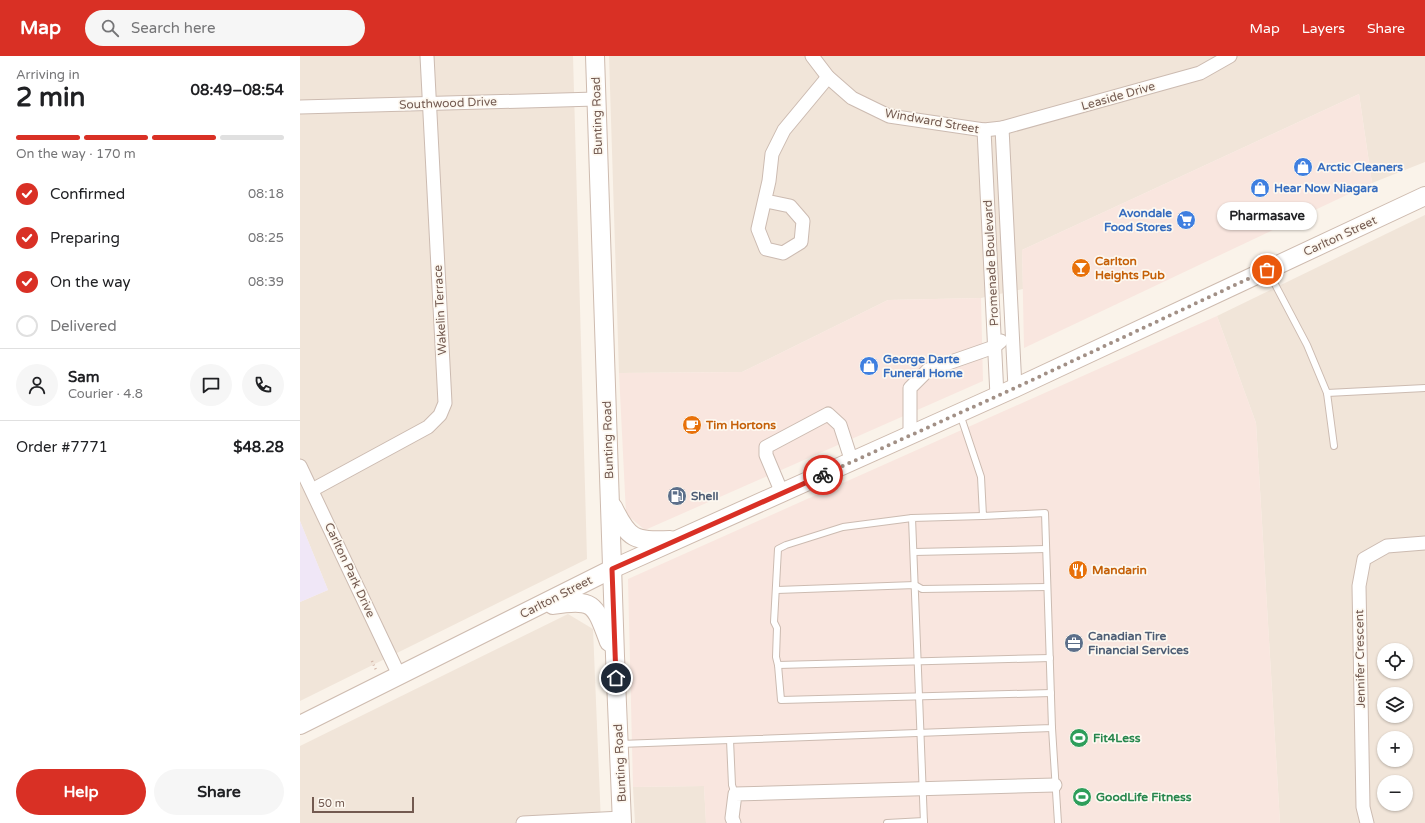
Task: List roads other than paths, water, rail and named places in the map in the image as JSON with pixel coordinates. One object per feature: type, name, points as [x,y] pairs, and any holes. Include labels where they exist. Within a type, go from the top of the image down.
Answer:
[{"type":"main road","name":"Bunting Road","points":[[595,56],[615,656],[622,820]]},
{"type":"main road","name":"Carlton Street","points":[[300,725],[612,569],[1015,388],[1425,196]]},
{"type":"main road","points":[[610,501],[624,529],[642,540],[678,540]]},
{"type":"main road","points":[[536,607],[575,601],[589,604],[599,614],[615,656]]},
{"type":"street","name":"Wakelin Terrace","points":[[312,490],[428,427],[440,415],[445,403],[427,56]]},
{"type":"street","name":"Windward Street","points":[[812,56],[828,77],[852,98],[889,116],[984,130],[1002,128]]},
{"type":"street","name":"Leaside Drive","points":[[1002,128],[1200,73],[1230,56]]},
{"type":"street","points":[[766,201],[772,154],[784,130],[828,77]]},
{"type":"street","name":"Southwood Drive","points":[[300,107],[596,99]]},
{"type":"street","name":"Promenade Boulevard","points":[[1002,128],[1015,388]]},
{"type":"street","name":"Promenade Boulevard","points":[[984,130],[997,396]]},
{"type":"street","points":[[910,435],[910,388],[928,370],[995,346],[1012,332]]},
{"type":"street","points":[[782,493],[766,455],[766,448],[828,414],[840,425],[852,462]]},
{"type":"street","name":"Carlton Park Drive","points":[[300,466],[399,675]]},
{"type":"street","name":"Jennifer Crescent","points":[[1366,823],[1363,807],[1359,586],[1364,560],[1387,546],[1425,543]]},
{"type":"street","points":[[734,823],[732,818],[735,794],[1056,785]]},
{"type":"street","points":[[523,823],[622,820]]},
{"type":"lane","points":[[1267,270],[1307,346],[1327,393],[1334,446]]},
{"type":"lane","points":[[1327,393],[1425,388]]},
{"type":"lane","points":[[960,413],[982,478],[983,516]]},
{"type":"lane","points":[[1051,693],[781,700],[776,657],[777,628],[774,622],[774,599],[777,590],[778,550],[782,547],[843,527],[912,518],[1045,513],[1048,587],[1052,728],[1058,823]]},
{"type":"lane","points":[[887,823],[924,822],[912,518]]},
{"type":"lane","points":[[914,552],[1046,549]]},
{"type":"lane","points":[[777,590],[915,585],[922,588],[1048,587]]},
{"type":"lane","points":[[778,665],[1050,658]]},
{"type":"lane","points":[[619,744],[1052,728]]},
{"type":"lane","points":[[730,740],[732,786],[735,794]]},
{"type":"place","name":"Arctic Cleaners","points":[[1303,167]]},
{"type":"place","name":"Hear Now Niagara","points":[[1260,188]]},
{"type":"place","name":"Avondale Food Stores","points":[[1186,220]]},
{"type":"place","name":"Carlton Heights Pub","points":[[1081,268]]},
{"type":"place","name":"Pharmasave","points":[[1267,270]]},
{"type":"place","name":"George Darte Funeral Home","points":[[869,366]]},
{"type":"place","name":"Tim Hortons","points":[[692,425]]},
{"type":"place","name":"Shell","points":[[677,496]]},
{"type":"place","name":"Mandarin","points":[[1078,570]]},
{"type":"place","name":"Canadian Tire Financial Services","points":[[1074,643]]},
{"type":"place","name":"Fit4Less","points":[[1079,738]]},
{"type":"place","name":"GoodLife Fitness","points":[[1082,797]]}]
